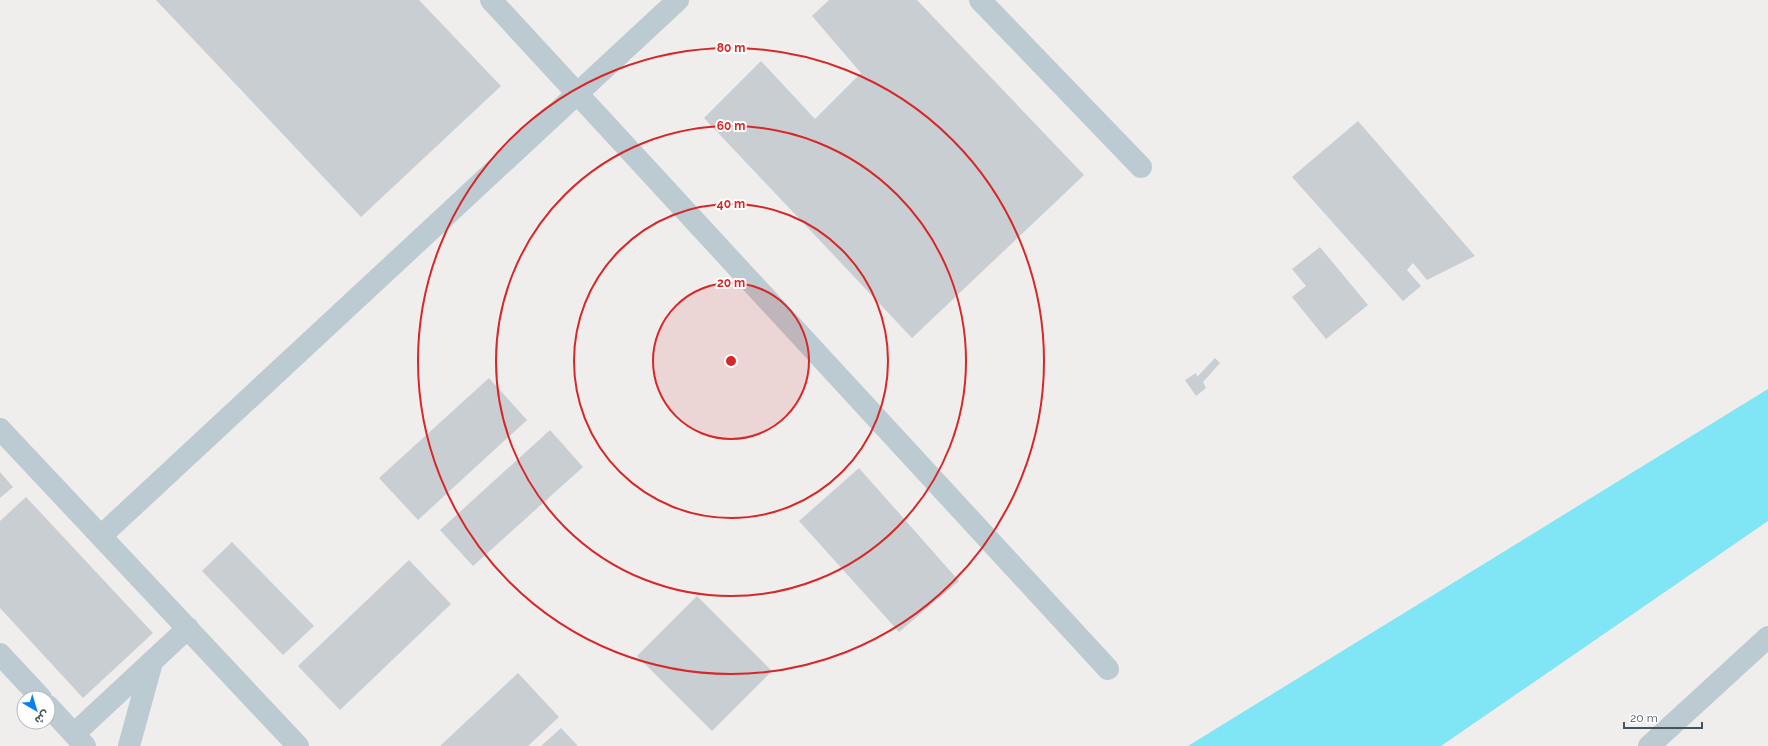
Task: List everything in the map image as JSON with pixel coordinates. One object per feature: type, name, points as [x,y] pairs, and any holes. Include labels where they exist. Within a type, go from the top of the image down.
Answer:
[{"type":"street","points":[[491,0],[1108,669]]},
{"type":"street","points":[[101,536],[579,94],[678,0]]},
{"type":"street","points":[[980,0],[1141,167]]},
{"type":"street","points":[[0,429],[298,746]]},
{"type":"street","points":[[56,715],[79,740],[152,662],[188,628]]},
{"type":"street","points":[[1649,746],[1768,637]]},
{"type":"street","points":[[0,654],[34,690]]},
{"type":"street","points":[[129,746],[152,662]]},
{"type":"water","points":[[1768,389],[1768,521],[1441,746],[1188,746]]},
{"type":"building","points":[[156,0],[419,0],[501,86],[361,217]]},
{"type":"building","points":[[829,0],[917,0],[1084,175],[912,338],[704,118],[761,61],[815,119],[861,73],[812,16]]},
{"type":"building","points":[[1358,121],[1475,256],[1427,280],[1413,263],[1407,270],[1421,286],[1403,301],[1292,177]]},
{"type":"building","points":[[1320,247],[1368,305],[1326,339],[1292,297],[1306,286],[1292,269]]},
{"type":"building","points":[[1215,358],[1220,363],[1203,382],[1206,388],[1196,396],[1185,380],[1196,373],[1197,377]]},
{"type":"building","points":[[489,378],[527,420],[418,520],[379,478]]},
{"type":"building","points":[[550,430],[583,467],[473,566],[440,530]]},
{"type":"building","points":[[859,468],[959,581],[899,632],[799,521]]},
{"type":"building","points":[[0,472],[13,487],[0,498]]},
{"type":"building","points":[[26,497],[153,633],[83,698],[0,608],[0,521]]},
{"type":"building","points":[[232,542],[314,626],[283,655],[202,571]]},
{"type":"building","points":[[409,560],[451,604],[340,710],[298,666]]},
{"type":"building","points":[[697,596],[772,671],[712,731],[637,656]]},
{"type":"building","points":[[518,673],[559,717],[528,746],[440,746]]},
{"type":"building","points":[[561,728],[578,746],[541,746]]}]
